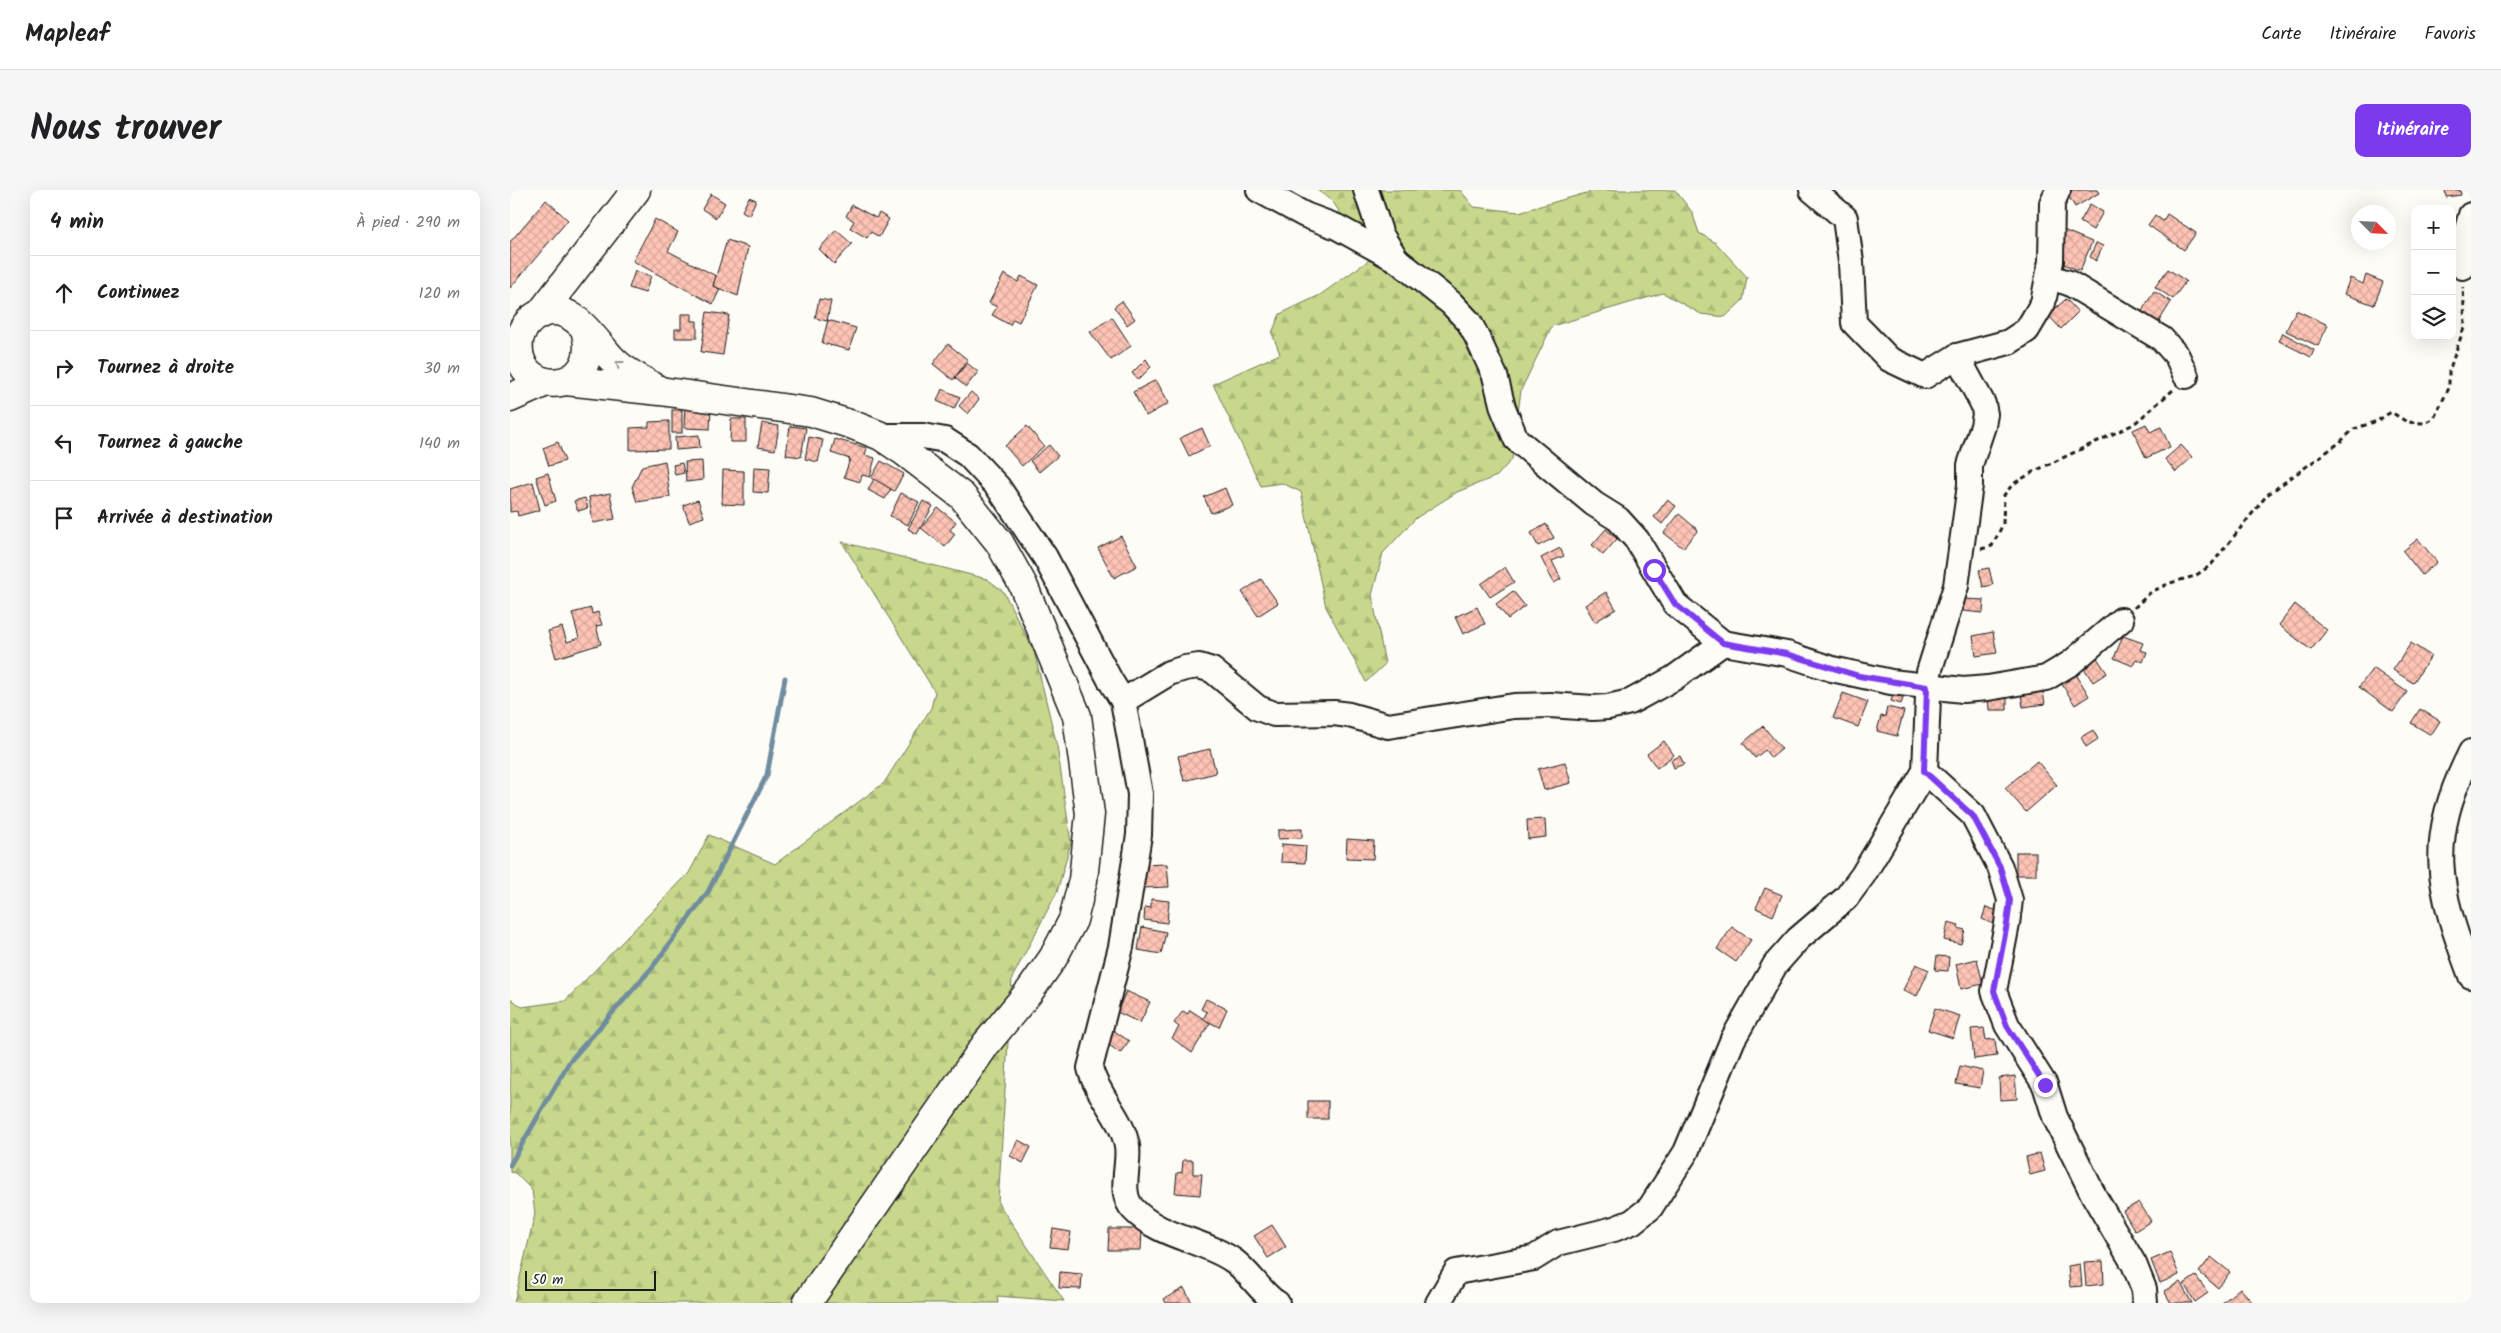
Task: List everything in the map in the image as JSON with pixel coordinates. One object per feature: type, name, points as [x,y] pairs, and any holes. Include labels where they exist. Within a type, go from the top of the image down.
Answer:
[{"type":"highway","points":[[636,190],[540,314],[528,323],[515,340],[522,365],[532,376],[556,382],[660,391],[811,412],[853,425],[880,436],[902,450],[962,496],[999,542],[1018,576],[1043,630],[1077,716],[1090,814],[1085,864],[1073,920],[1053,958],[1029,992],[986,1044],[807,1303]]},
{"type":"highway","points":[[510,398],[579,373],[587,360],[590,344],[568,302],[572,273]]},
{"type":"highway","points":[[540,314],[552,311],[564,312],[580,324],[616,363],[660,391]]},
{"type":"street","points":[[1259,190],[1305,215],[1337,227],[1397,260],[1425,281],[1469,322],[1495,376],[1503,408],[1516,438],[1594,504],[1618,519],[1636,540],[1675,604],[1723,643],[1787,654],[1859,676],[1927,687],[1963,690],[1988,688],[2046,678],[2072,663],[2121,620]]},
{"type":"street","points":[[1366,190],[1382,235],[1397,260]]},
{"type":"street","points":[[1812,190],[1845,218],[1851,262],[1854,323],[1889,359],[1925,376],[1958,356],[2009,342],[2027,330],[2043,303],[2049,277],[2052,203],[2058,190]]},
{"type":"street","points":[[2463,266],[2466,233],[2471,215]]},
{"type":"street","points":[[2049,277],[2069,283],[2162,339],[2177,356],[2186,376]]},
{"type":"street","points":[[1438,1303],[1456,1272],[1469,1268],[1516,1263],[1534,1258],[1558,1243],[1614,1229],[1632,1222],[1650,1208],[1676,1171],[1686,1152],[1733,1039],[1775,965],[1798,939],[1846,898],[1863,876],[1924,771],[1929,672],[1956,586],[1962,555],[1970,485],[1970,465],[1984,426],[1985,414],[1983,404],[1958,356]]},
{"type":"street","points":[[880,436],[923,436],[946,440],[968,455],[998,487],[1045,557],[1110,680],[1124,700],[1140,794],[1139,835],[1121,947],[1090,1068],[1094,1084],[1120,1127],[1127,1147],[1125,1185],[1128,1202],[1133,1209],[1158,1227],[1233,1260],[1277,1303]]},
{"type":"street","points":[[1124,700],[1169,673],[1199,666],[1212,670],[1258,708],[1274,714],[1334,713],[1349,715],[1388,726],[1514,706],[1550,705],[1600,708],[1619,706],[1637,698],[1674,678],[1723,643]]},
{"type":"street","points":[[2471,752],[2452,792],[2442,828],[2440,864],[2442,884],[2453,927],[2471,976]]},
{"type":"street","points":[[1924,771],[1973,816],[2000,867],[2010,900],[1994,991],[2007,1026],[2045,1085],[2055,1117],[2094,1196],[2134,1264],[2144,1289],[2145,1303]]},
{"type":"path","points":[[2121,620],[2151,592],[2170,583],[2196,576],[2211,565],[2267,495],[2339,443],[2354,429],[2377,421],[2391,412],[2407,422],[2425,423],[2434,418],[2449,388],[2449,371],[2465,325],[2463,266]]},
{"type":"path","points":[[1962,555],[1992,546],[2003,524],[2004,495],[2013,484],[2060,458],[2077,452],[2134,424],[2182,384],[2186,376]]},
{"type":"green space","points":[[1317,190],[1460,190],[1474,207],[1519,212],[1597,190],[1675,190],[1692,212],[1699,233],[1716,243],[1747,277],[1743,300],[1725,317],[1701,314],[1663,293],[1552,326],[1521,390],[1512,459],[1497,476],[1457,492],[1416,518],[1383,553],[1372,595],[1385,664],[1366,682],[1326,607],[1301,492],[1282,483],[1261,486],[1213,384],[1280,354],[1272,333],[1280,314],[1320,295],[1372,258],[1332,201]]},
{"type":"green space","points":[[842,542],[987,579],[1003,591],[1034,651],[1057,746],[1071,842],[1057,892],[1012,978],[998,1203],[1064,1301],[997,1296],[998,1303],[514,1303],[535,1214],[532,1190],[515,1173],[510,1172],[510,998],[522,1007],[565,1001],[689,873],[709,835],[775,864],[884,783],[931,708],[935,692]]},
{"type":"building","points":[[2065,190],[2097,190],[2099,193],[2075,207]]},
{"type":"building","points":[[2445,190],[2460,190],[2461,195],[2446,197]]},
{"type":"building","points":[[711,194],[725,203],[716,218],[702,209]]},
{"type":"building","points":[[749,197],[756,200],[749,215],[742,211]]},
{"type":"building","points":[[546,200],[568,220],[510,288],[510,242]]},
{"type":"building","points":[[2090,204],[2103,212],[2093,230],[2080,222]]},
{"type":"building","points":[[852,205],[876,218],[879,213],[889,219],[879,237],[871,232],[867,238],[850,228],[854,221],[846,216]]},
{"type":"building","points":[[2167,214],[2196,233],[2184,250],[2148,225],[2155,215],[2163,221]]},
{"type":"building","points":[[655,219],[678,232],[668,251],[716,276],[713,286],[720,289],[713,304],[633,261]]},
{"type":"building","points":[[2061,229],[2092,242],[2080,271],[2059,262],[2064,252],[2053,247]]},
{"type":"building","points":[[836,230],[852,244],[834,264],[819,249]]},
{"type":"building","points":[[727,240],[748,247],[738,296],[713,286]]},
{"type":"building","points":[[2096,243],[2103,246],[2096,261],[2090,257]]},
{"type":"building","points":[[2168,269],[2186,281],[2173,299],[2155,287]]},
{"type":"building","points":[[635,271],[651,276],[645,293],[629,288]]},
{"type":"building","points":[[1004,274],[1018,282],[1021,276],[1038,285],[1019,322],[1013,319],[1010,325],[992,315],[997,307],[989,303]]},
{"type":"building","points":[[2366,275],[2383,282],[2374,305],[2344,294],[2350,278],[2363,284]]},
{"type":"building","points":[[2154,291],[2171,302],[2156,326],[2139,316]]},
{"type":"building","points":[[819,299],[831,301],[827,321],[815,318]]},
{"type":"building","points":[[2066,299],[2078,312],[2061,329],[2048,315]]},
{"type":"building","points":[[1122,301],[1135,319],[1127,325],[1114,307]]},
{"type":"building","points":[[2296,310],[2328,325],[2318,346],[2286,331]]},
{"type":"building","points":[[707,312],[729,315],[723,355],[701,352]]},
{"type":"building","points":[[681,314],[692,314],[692,321],[697,321],[697,338],[675,338],[675,329],[681,329]]},
{"type":"building","points":[[1112,317],[1131,346],[1111,360],[1090,332]]},
{"type":"building","points":[[828,320],[856,328],[849,350],[822,343]]},
{"type":"building","points":[[2283,333],[2314,350],[2311,357],[2279,341]]},
{"type":"building","points":[[948,344],[968,360],[953,380],[933,364]]},
{"type":"building","points":[[1146,359],[1151,367],[1138,380],[1132,373]]},
{"type":"building","points":[[967,363],[978,372],[966,387],[955,378]]},
{"type":"building","points":[[1156,380],[1169,403],[1146,416],[1133,392]]},
{"type":"building","points":[[942,389],[960,397],[954,409],[937,401]]},
{"type":"building","points":[[971,392],[979,399],[968,414],[959,406]]},
{"type":"building","points":[[685,404],[711,409],[710,429],[684,428]]},
{"type":"building","points":[[672,410],[682,410],[682,433],[672,433]]},
{"type":"building","points":[[731,419],[746,419],[746,442],[730,442]]},
{"type":"building","points":[[669,421],[669,449],[630,450],[630,428],[649,427],[649,422]]},
{"type":"building","points":[[762,423],[779,426],[775,450],[758,447]]},
{"type":"building","points":[[2146,424],[2150,432],[2161,427],[2170,447],[2146,458],[2133,430]]},
{"type":"building","points":[[790,426],[806,428],[801,457],[786,455]]},
{"type":"building","points":[[1027,426],[1044,446],[1022,466],[1005,446]]},
{"type":"building","points":[[1202,428],[1210,446],[1189,456],[1180,438]]},
{"type":"building","points":[[699,435],[700,448],[676,450],[675,437]]},
{"type":"building","points":[[809,437],[823,440],[818,462],[805,459]]},
{"type":"building","points":[[835,439],[867,448],[865,455],[875,458],[870,477],[862,475],[860,482],[844,477],[850,459],[831,453]]},
{"type":"building","points":[[558,442],[565,461],[549,466],[543,448]]},
{"type":"building","points":[[1049,445],[1058,456],[1039,472],[1030,461]]},
{"type":"building","points":[[2181,445],[2192,457],[2176,472],[2165,459]]},
{"type":"building","points":[[665,461],[670,497],[637,502],[632,487],[642,466]]},
{"type":"building","points":[[702,461],[703,480],[686,482],[685,462]]},
{"type":"building","points":[[881,461],[904,474],[894,491],[871,478]]},
{"type":"building","points":[[682,463],[684,473],[675,475],[673,465]]},
{"type":"building","points":[[754,467],[770,468],[768,493],[753,492]]},
{"type":"building","points":[[723,470],[744,471],[744,505],[722,504]]},
{"type":"building","points":[[548,473],[556,501],[545,505],[536,477]]},
{"type":"building","points":[[874,479],[891,489],[885,499],[868,490]]},
{"type":"building","points":[[533,482],[540,510],[518,516],[517,511],[510,512],[510,489]]},
{"type":"building","points":[[1225,488],[1232,505],[1211,513],[1204,497]]},
{"type":"building","points":[[610,493],[615,519],[593,523],[589,497]]},
{"type":"building","points":[[901,493],[919,502],[908,525],[890,516]]},
{"type":"building","points":[[585,498],[588,508],[578,511],[574,501]]},
{"type":"building","points":[[698,500],[704,517],[689,522],[683,505]]},
{"type":"building","points":[[1667,500],[1676,506],[1662,524],[1654,517]]},
{"type":"building","points":[[923,501],[933,506],[917,534],[908,529]]},
{"type":"building","points":[[938,508],[956,522],[950,530],[955,534],[945,547],[921,528]]},
{"type":"building","points":[[1679,514],[1698,530],[1683,548],[1664,533]]},
{"type":"building","points":[[1546,524],[1554,538],[1538,546],[1531,533]]},
{"type":"building","points":[[1606,529],[1617,539],[1603,555],[1592,545]]},
{"type":"building","points":[[1121,536],[1137,566],[1114,578],[1098,548]]},
{"type":"building","points":[[2418,539],[2437,562],[2422,575],[2403,551]]},
{"type":"building","points":[[1560,548],[1564,556],[1552,561],[1561,579],[1554,583],[1541,558]]},
{"type":"building","points":[[1505,567],[1514,582],[1490,597],[1481,584]]},
{"type":"building","points":[[1989,568],[1993,585],[1983,587],[1979,570]]},
{"type":"building","points":[[1261,579],[1278,603],[1258,616],[1242,592]]},
{"type":"building","points":[[1513,591],[1525,606],[1508,619],[1496,604]]},
{"type":"building","points":[[1606,592],[1616,609],[1595,622],[1585,605]]},
{"type":"building","points":[[1964,599],[1984,600],[1983,613],[1963,611]]},
{"type":"building","points":[[2295,604],[2327,630],[2311,650],[2279,625]]},
{"type":"building","points":[[1477,607],[1485,624],[1463,634],[1455,617]]},
{"type":"building","points":[[591,608],[592,614],[598,612],[602,625],[596,626],[601,644],[556,658],[548,631],[562,627],[567,642],[579,638],[572,613]]},
{"type":"building","points":[[1993,632],[1997,653],[1976,656],[1973,636]]},
{"type":"building","points":[[2123,636],[2143,643],[2140,650],[2147,652],[2143,662],[2136,659],[2133,666],[2114,658]]},
{"type":"building","points":[[2411,643],[2431,656],[2413,683],[2393,670]]},
{"type":"building","points":[[2093,652],[2107,673],[2093,682],[2079,661]]},
{"type":"building","points":[[2373,668],[2407,692],[2393,712],[2359,687]]},
{"type":"building","points":[[2073,669],[2089,696],[2075,705],[2058,678]]},
{"type":"building","points":[[2043,691],[2045,704],[2023,707],[2021,694]]},
{"type":"building","points":[[1894,692],[1904,696],[1901,704],[1891,701]]},
{"type":"building","points":[[1843,693],[1868,702],[1858,727],[1833,718]]},
{"type":"building","points":[[1988,693],[1999,697],[2007,697],[2007,710],[1989,710]]},
{"type":"building","points":[[1887,707],[1904,711],[1897,736],[1877,731],[1881,716],[1885,717]]},
{"type":"building","points":[[2420,709],[2440,721],[2431,735],[2411,723]]},
{"type":"building","points":[[1763,726],[1782,749],[1771,758],[1765,750],[1755,758],[1743,743]]},
{"type":"building","points":[[2093,730],[2098,739],[2086,747],[2081,737]]},
{"type":"building","points":[[1664,741],[1674,755],[1657,768],[1647,754]]},
{"type":"building","points":[[1210,749],[1216,773],[1184,781],[1178,756]]},
{"type":"building","points":[[1680,756],[1684,764],[1674,768],[1671,760]]},
{"type":"building","points":[[2037,761],[2057,785],[2026,812],[2005,788]]},
{"type":"building","points":[[1565,762],[1571,783],[1544,790],[1538,769]]},
{"type":"building","points":[[1545,819],[1546,837],[1528,839],[1527,820]]},
{"type":"building","points":[[1302,829],[1302,838],[1278,839],[1278,830]]},
{"type":"building","points":[[1347,839],[1374,841],[1373,859],[1346,858]]},
{"type":"building","points":[[1282,844],[1306,846],[1305,863],[1281,862]]},
{"type":"building","points":[[2016,852],[2036,852],[2036,875],[2016,875]]},
{"type":"building","points":[[1167,864],[1169,887],[1141,888],[1140,865]]},
{"type":"building","points":[[1765,888],[1782,895],[1773,916],[1756,908]]},
{"type":"building","points":[[1151,899],[1169,901],[1167,923],[1144,920],[1145,907],[1151,908]]},
{"type":"building","points":[[1986,907],[1998,911],[1993,924],[1982,919]]},
{"type":"building","points":[[1948,922],[1959,925],[1958,928],[1965,930],[1961,944],[1944,940]]},
{"type":"building","points":[[1142,927],[1166,932],[1161,954],[1138,950]]},
{"type":"building","points":[[1732,927],[1751,940],[1736,962],[1717,949]]},
{"type":"building","points":[[1937,956],[1949,957],[1948,971],[1935,970]]},
{"type":"building","points":[[1977,959],[1983,984],[1961,989],[1956,964]]},
{"type":"building","points":[[1916,964],[1929,970],[1917,996],[1903,990]]},
{"type":"building","points":[[1126,991],[1150,1002],[1140,1023],[1117,1012]]},
{"type":"building","points":[[1206,999],[1227,1009],[1219,1027],[1203,1019],[1207,1012],[1201,1009]]},
{"type":"building","points":[[1935,1008],[1960,1016],[1953,1038],[1928,1030]]},
{"type":"building","points":[[1190,1010],[1210,1023],[1192,1053],[1172,1038],[1179,1027],[1174,1023],[1183,1011],[1188,1014]]},
{"type":"building","points":[[1984,1028],[1986,1040],[1995,1039],[1997,1056],[1974,1059],[1971,1029]]},
{"type":"building","points":[[1113,1030],[1129,1041],[1120,1053],[1104,1041]]},
{"type":"building","points":[[1960,1066],[1983,1071],[1980,1088],[1956,1084]]},
{"type":"building","points":[[2015,1076],[2017,1099],[2000,1100],[1999,1078]]},
{"type":"building","points":[[1308,1101],[1328,1101],[1328,1119],[1308,1119]]},
{"type":"building","points":[[1018,1140],[1031,1147],[1023,1163],[1010,1156]]},
{"type":"building","points":[[2040,1153],[2045,1171],[2030,1175],[2026,1157]]},
{"type":"building","points":[[1183,1160],[1193,1160],[1193,1174],[1202,1174],[1200,1195],[1175,1193],[1177,1173],[1182,1172]]},
{"type":"building","points":[[2139,1202],[2151,1221],[2135,1231],[2123,1211]]},
{"type":"building","points":[[1272,1225],[1286,1247],[1268,1258],[1254,1236]]},
{"type":"building","points":[[1053,1229],[1071,1232],[1068,1249],[1050,1247]]},
{"type":"building","points":[[1109,1229],[1142,1229],[1141,1250],[1108,1250]]},
{"type":"building","points":[[2170,1252],[2179,1275],[2160,1283],[2151,1260]]},
{"type":"building","points":[[2211,1257],[2230,1272],[2218,1288],[2199,1272]]},
{"type":"building","points":[[2103,1261],[2104,1284],[2086,1286],[2084,1262]]},
{"type":"building","points":[[2080,1264],[2082,1286],[2070,1287],[2068,1266]]},
{"type":"building","points":[[1060,1272],[1082,1274],[1081,1289],[1059,1288]]},
{"type":"building","points":[[2196,1276],[2208,1293],[2195,1302],[2184,1284]]},
{"type":"building","points":[[2180,1282],[2192,1303],[2171,1303],[2164,1291]]},
{"type":"building","points":[[1184,1288],[1192,1303],[1166,1303],[1164,1299]]},
{"type":"building","points":[[2240,1288],[2253,1303],[2222,1303]]},
{"type":"waterway","points":[[510,1165],[570,1061],[651,969],[708,892],[767,775],[785,678]]},
{"type":"route","points":[[1654,570],[1675,604],[1686,615],[1723,643],[1787,654],[1859,676],[1927,687],[1924,771],[1940,783],[1973,816],[2000,867],[2010,900],[1994,991],[2007,1026],[2032,1062],[2045,1085]]}]
